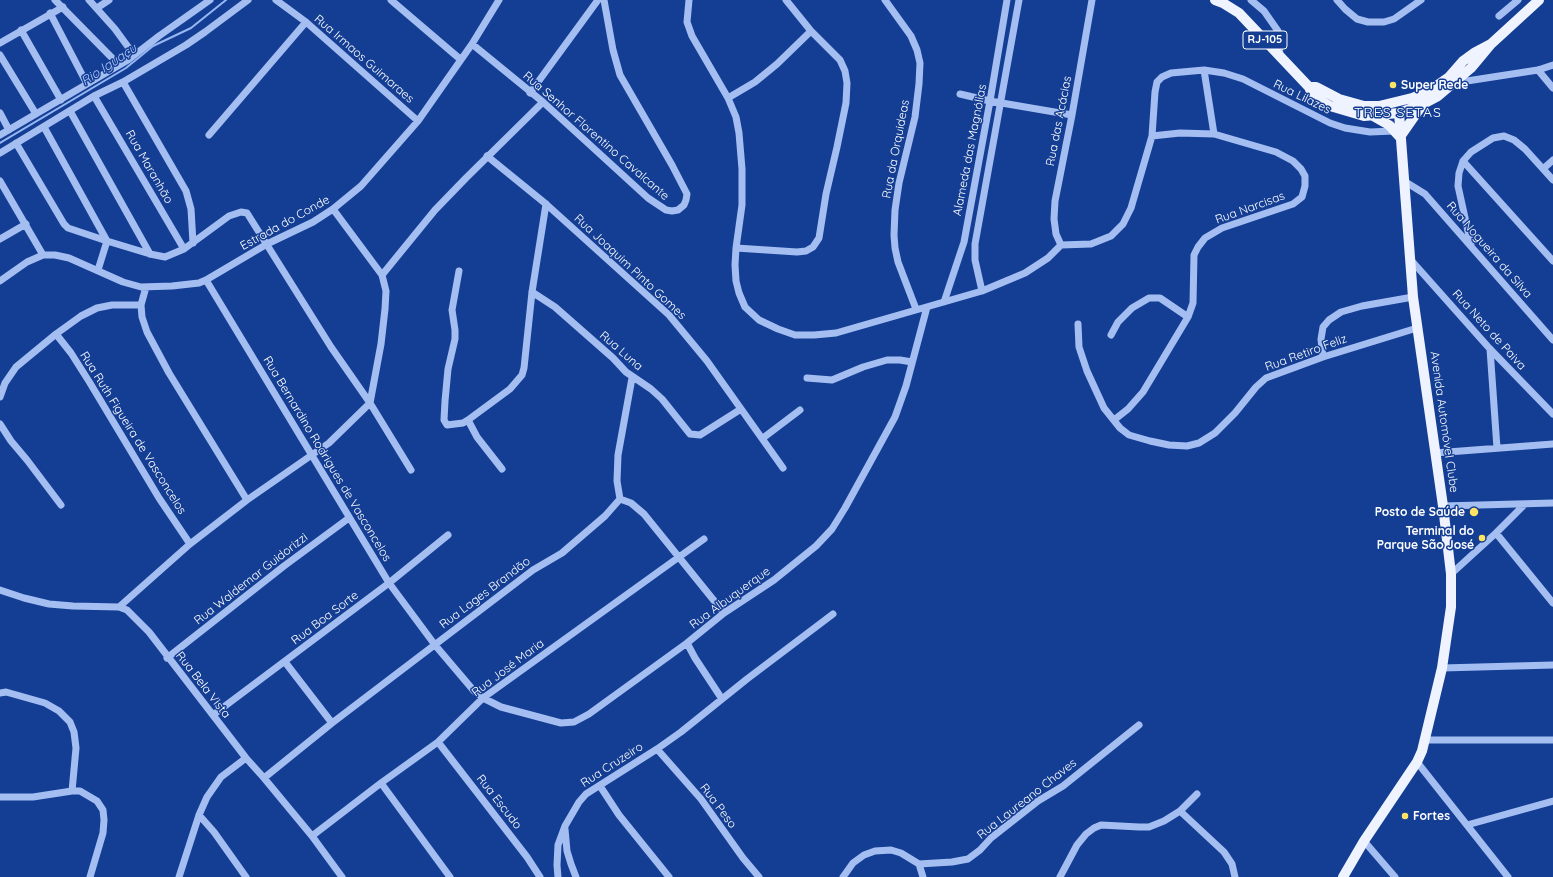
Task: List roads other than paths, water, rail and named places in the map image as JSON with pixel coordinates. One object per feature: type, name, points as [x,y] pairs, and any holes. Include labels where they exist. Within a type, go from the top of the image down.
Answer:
[{"type":"main road","name":"RJ-105","points":[[1215,0],[1223,3],[1238,13],[1309,86],[1314,96],[1330,106],[1352,113],[1372,116],[1399,114],[1438,96],[1471,68],[1491,44],[1539,0]]},
{"type":"main road","name":"RJ-105","points":[[1309,86],[1316,87],[1339,99],[1364,106],[1379,106],[1412,98],[1429,91],[1448,77],[1463,61],[1491,44]]},
{"type":"main road","points":[[1379,106],[1399,114],[1412,98]]},
{"type":"main road","points":[[1372,116],[1381,120],[1397,134],[1423,104]]},
{"type":"main road","name":"Avenida Automóvel Clube","points":[[1343,877],[1364,841],[1417,762],[1425,740],[1442,668],[1451,607],[1451,574],[1443,506],[1413,297],[1404,181],[1397,134],[1399,114]]},
{"type":"street","points":[[55,0],[119,65]]},
{"type":"street","points":[[89,0],[115,29],[134,55]]},
{"type":"street","points":[[96,8],[110,0]]},
{"type":"street","points":[[0,135],[119,65],[210,0]]},
{"type":"street","points":[[0,153],[94,96],[123,82],[199,37],[248,0]]},
{"type":"street","name":"Rua Irmaos Guimaraes","points":[[276,0],[306,22],[418,121]]},
{"type":"street","points":[[391,0],[460,59]]},
{"type":"street","name":"Estrada do Conde","points":[[42,255],[55,255],[69,258],[123,282],[146,287],[172,286],[206,280],[267,244],[313,222],[333,209],[360,186],[418,121],[460,59],[472,44],[499,0]]},
{"type":"street","points":[[530,93],[598,0]]},
{"type":"street","name":"Rua Senhor Florentino Cavalcante","points":[[472,44],[530,93],[543,102],[659,207],[672,211],[678,210],[684,205],[687,194],[620,75],[613,50],[604,0]]},
{"type":"street","points":[[689,0],[687,22],[692,36],[728,98],[736,117],[739,133],[742,169],[742,205],[735,265],[736,281],[739,293],[745,307],[759,320],[778,329],[795,334],[814,335],[836,333],[982,291],[1025,273],[1048,258],[1061,245],[1091,244],[1111,236],[1123,224],[1131,208],[1152,136]]},
{"type":"street","points":[[736,248],[806,251],[813,247],[818,238],[846,103],[847,83],[845,71],[840,60],[811,31],[786,0]]},
{"type":"street","name":"Rua da Orquideas","points":[[884,0],[898,17],[910,36],[917,50],[920,63],[915,117],[895,210],[894,235],[898,262],[916,309]]},
{"type":"street","name":"Alameda das Magnólias","points":[[944,302],[964,242],[1007,0]]},
{"type":"street","name":"Alameda das Magnólias","points":[[982,291],[976,269],[974,253],[1019,0]]},
{"type":"street","name":"Rua das Acácias","points":[[1061,245],[1056,234],[1054,219],[1055,201],[1092,0]]},
{"type":"street","points":[[1251,0],[1264,11],[1278,31],[1280,56]]},
{"type":"street","points":[[1337,0],[1357,19],[1368,22],[1384,22],[1394,19],[1421,0]]},
{"type":"street","points":[[1499,16],[1518,0]]},
{"type":"street","points":[[1,42],[62,7]]},
{"type":"street","points":[[50,13],[87,84]]},
{"type":"street","points":[[209,135],[306,22]]},
{"type":"street","points":[[21,30],[61,100]]},
{"type":"street","points":[[728,98],[754,82],[777,64],[811,31]]},
{"type":"street","points":[[0,55],[36,114]]},
{"type":"street","points":[[1454,83],[1538,70],[1553,65]]},
{"type":"street","points":[[1204,70],[1214,134]]},
{"type":"street","name":"Rua Lilazes","points":[[1152,136],[1157,82],[1162,77],[1171,73],[1204,70],[1242,79],[1312,115],[1335,125],[1370,132],[1397,134]]},
{"type":"street","points":[[1538,70],[1553,88]]},
{"type":"street","points":[[123,82],[186,191],[191,209],[193,242]]},
{"type":"street","points":[[960,94],[990,101],[1072,115]]},
{"type":"street","name":"Rua Maranhão","points":[[94,96],[184,249]]},
{"type":"street","points":[[382,275],[435,210],[487,156],[543,102]]},
{"type":"street","points":[[70,111],[150,254]]},
{"type":"street","points":[[0,113],[9,130]]},
{"type":"street","points":[[44,127],[107,241],[98,270]]},
{"type":"street","name":"Rua Narcisas","points":[[1114,420],[1128,410],[1143,392],[1188,317],[1193,303],[1194,255],[1205,238],[1222,228],[1293,204],[1302,197],[1305,186],[1305,176],[1301,169],[1293,161],[1276,152],[1214,134],[1180,133],[1152,136]]},
{"type":"street","points":[[1471,246],[1458,186],[1459,173],[1463,161],[1471,152],[1493,138],[1504,136],[1514,140],[1525,149],[1544,168],[1553,180]]},
{"type":"street","points":[[16,143],[60,218],[68,228],[107,241],[165,257],[184,249],[229,216],[241,212],[247,213],[331,347],[370,402],[411,470]]},
{"type":"street","name":"Rua Joaquim Pinto Gomes","points":[[487,156],[546,204],[669,315],[707,361],[783,468]]},
{"type":"street","points":[[1544,168],[1553,160]]},
{"type":"street","points":[[1463,161],[1553,261]]},
{"type":"street","points":[[978,170],[988,171]]},
{"type":"street","name":"Rua Nogueira da Silva","points":[[1404,181],[1425,194],[1553,340]]},
{"type":"street","points":[[0,182],[26,224],[42,255],[27,262],[0,281]]},
{"type":"street","points":[[459,271],[452,310],[455,330],[448,369],[444,420],[448,425],[463,423],[468,420],[510,389],[522,374],[524,368],[532,292],[546,204]]},
{"type":"street","points":[[0,590],[49,604],[119,607],[190,544],[247,500],[311,454],[329,443],[370,402],[381,344],[386,291],[382,275],[333,209]]},
{"type":"street","points":[[0,239],[26,224]]},
{"type":"street","name":"Rua Neto de Paiva","points":[[1410,259],[1490,349],[1553,414]]},
{"type":"street","name":"Rua Bernardino Rodrigues de Vasconcelos","points":[[206,280],[389,584],[435,645]]},
{"type":"street","points":[[146,287],[141,305],[142,318],[147,332],[169,373],[247,500]]},
{"type":"street","name":"Rua Luna","points":[[532,292],[555,307],[632,378],[652,389],[690,434],[700,435],[741,409]]},
{"type":"street","points":[[1323,357],[1321,339],[1323,327],[1329,320],[1341,312],[1362,306],[1413,297]]},
{"type":"street","points":[[1111,335],[1118,322],[1132,308],[1148,298],[1160,298],[1188,317]]},
{"type":"street","points":[[0,397],[5,383],[16,368],[56,334],[81,316],[97,308],[112,305],[141,305]]},
{"type":"street","name":"Rua Albuquerque","points":[[435,645],[474,691],[483,698],[501,707],[561,723],[574,722],[589,714],[687,644],[724,613],[774,580],[816,546],[832,528],[845,508],[895,417],[906,386],[927,308]]},
{"type":"street","name":"Rua Retiro Feliz","points":[[1078,324],[1079,347],[1083,362],[1104,408],[1120,428],[1129,434],[1150,441],[1181,445],[1199,443],[1215,433],[1235,413],[1256,387],[1266,378],[1323,357],[1417,328]]},
{"type":"street","name":"Rua Ruth Figueira de Vasconcelos","points":[[56,334],[71,353],[159,498],[190,544]]},
{"type":"street","points":[[1490,349],[1496,448]]},
{"type":"street","points":[[807,378],[832,380],[863,367],[887,360],[912,362]]},
{"type":"street","points":[[632,378],[618,455],[617,481],[620,499],[636,506],[724,613]]},
{"type":"street","points":[[763,438],[800,410]]},
{"type":"street","points":[[468,420],[477,437],[502,469]]},
{"type":"street","points":[[0,424],[11,441],[61,505]]},
{"type":"street","points":[[1435,453],[1553,444]]},
{"type":"street","name":"Rua Lages Brandão","points":[[264,778],[332,723],[533,570],[562,554],[595,526],[620,499]]},
{"type":"street","points":[[1443,506],[1524,505],[1553,503]]},
{"type":"street","points":[[1451,574],[1524,505]]},
{"type":"street","name":"Rua Waldemar Guidorizzi","points":[[168,658],[284,566],[349,518]]},
{"type":"street","points":[[1496,533],[1553,603]]},
{"type":"street","name":"Rua Boa Sorte","points":[[213,715],[389,584],[448,535]]},
{"type":"street","name":"Rua José Maria","points":[[312,836],[381,783],[438,742],[483,698],[704,539]]},
{"type":"street","name":"Rua Bela Vista","points":[[119,607],[127,610],[149,632],[246,758],[312,836],[342,877]]},
{"type":"street","name":"Rua Cruzeiro","points":[[558,877],[556,865],[558,845],[565,826],[579,802],[586,794],[681,732],[833,614]]},
{"type":"street","points":[[687,644],[722,699]]},
{"type":"street","points":[[285,662],[332,723]]},
{"type":"street","points":[[1442,668],[1553,665]]},
{"type":"street","points":[[0,693],[6,692],[45,703],[59,711],[70,722],[74,732],[76,748],[72,791]]},
{"type":"street","name":"Rua Laureano Chaves","points":[[919,864],[952,862],[968,859],[980,850],[991,838],[1038,801],[1063,786],[1139,725]]},
{"type":"street","points":[[1425,740],[1553,740]]},
{"type":"street","name":"Rua Escudo","points":[[438,742],[528,857],[540,877]]},
{"type":"street","name":"Rua Peso","points":[[657,749],[701,799],[743,858],[759,877]]},
{"type":"street","points":[[180,877],[199,816],[207,797],[221,777],[246,758]]},
{"type":"street","points":[[1417,762],[1507,877]]},
{"type":"street","points":[[381,783],[450,877]]},
{"type":"street","points":[[600,786],[619,815],[668,877]]},
{"type":"street","points":[[0,797],[33,797],[80,791],[97,801],[102,810],[104,820],[103,833],[90,877]]},
{"type":"street","points":[[1060,877],[1077,845],[1086,834],[1094,828],[1101,825],[1138,828],[1150,827],[1164,821],[1180,811],[1197,794]]},
{"type":"street","points":[[1467,825],[1553,801]]},
{"type":"street","points":[[1180,811],[1224,852],[1232,864],[1235,877]]},
{"type":"street","points":[[199,816],[214,832],[246,877]]},
{"type":"street","points":[[565,826],[567,851],[576,877]]},
{"type":"street","points":[[1364,841],[1395,877]]},
{"type":"street","points":[[843,877],[853,863],[864,854],[875,851],[891,850],[901,853],[919,864],[923,877]]},
{"type":"waterway","name":"Rio Iguaçu","points":[[0,143],[126,68],[153,46],[191,28],[226,0]]},
{"type":"place","name":"Super Rede","points":[[1393,85]]},
{"type":"place","name":"Posto de Saúde","points":[[1474,512]]},
{"type":"place","name":"Terminal do Parque São José","points":[[1482,538]]},
{"type":"place","name":"Fortes","points":[[1405,816]]},
{"type":"district","name":"TRES SETAS","points":[[1398,113]]}]
